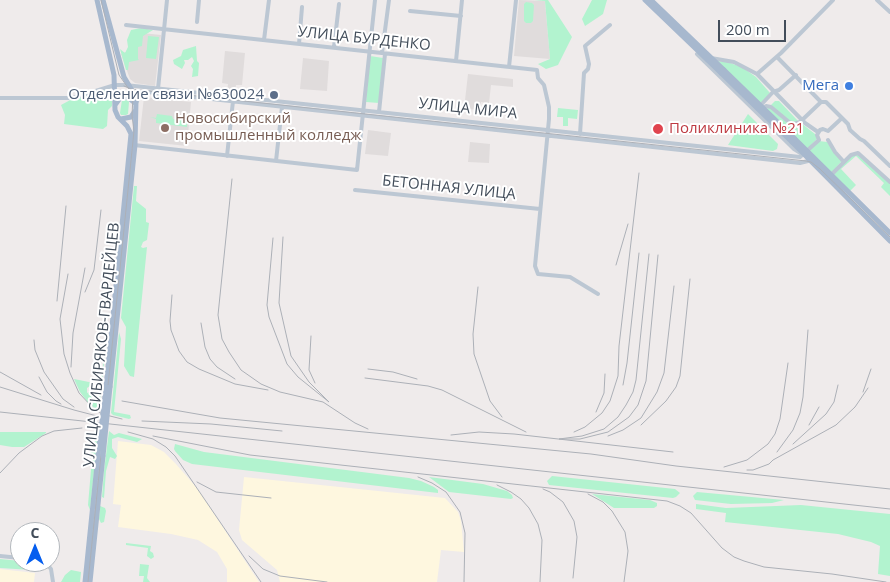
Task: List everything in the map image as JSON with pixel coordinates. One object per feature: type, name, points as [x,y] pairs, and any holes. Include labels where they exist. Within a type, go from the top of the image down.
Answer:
[{"type":"main road","points":[[96,0],[115,85],[114,94],[115,106],[116,114],[120,119],[131,117],[135,108],[133,100],[125,97],[120,98],[115,106]]},
{"type":"main road","name":"УЛИЦА СИБИРЯКОВ-ГВАРДЕЙЦЕВ","points":[[90,582],[133,145],[135,108],[135,97],[123,75],[103,0]]},
{"type":"main road","points":[[644,0],[722,72],[805,154],[831,175],[890,233]]},
{"type":"main road","points":[[651,0],[711,58],[722,72]]},
{"type":"main road","points":[[107,87],[111,88],[114,94]]},
{"type":"main road","name":"УЛИЦА СИБИРЯКОВ-ГВАРДЕЙЦЕВ","points":[[120,119],[130,131],[133,145]]},
{"type":"main road","points":[[811,159],[890,241]]},
{"type":"main road","name":"УЛИЦА СИБИРЯКОВ-ГВАРДЕЙЦЕВ","points":[[85,582],[101,455]]},
{"type":"street","points":[[135,108],[140,95],[158,91],[167,0]]},
{"type":"street","points":[[198,22],[199,0]]},
{"type":"street","points":[[264,40],[269,0]]},
{"type":"street","points":[[133,145],[357,170],[375,0]]},
{"type":"street","points":[[379,112],[389,0]]},
{"type":"street","points":[[456,61],[462,0]]},
{"type":"street","points":[[509,66],[516,0]]},
{"type":"street","points":[[757,74],[833,0]]},
{"type":"street","points":[[877,0],[890,12]]},
{"type":"street","points":[[334,48],[339,4]]},
{"type":"street","points":[[299,44],[302,7]]},
{"type":"street","points":[[410,11],[461,16]]},
{"type":"street","name":"УЛИЦА БУРДЕНКО","points":[[126,25],[537,70],[538,78],[544,85],[550,107],[548,130]]},
{"type":"street","points":[[580,139],[584,73],[588,69],[589,64],[585,46],[610,25]]},
{"type":"street","points":[[686,40],[705,62],[794,149],[805,154],[819,140]]},
{"type":"street","points":[[776,57],[821,102],[826,102],[848,124],[850,130],[890,166]]},
{"type":"street","points":[[711,58],[734,62],[757,74],[802,120],[818,132]]},
{"type":"street","points":[[756,112],[774,92],[796,75]]},
{"type":"street","name":"УЛИЦА МИРА","points":[[0,98],[73,98],[115,85],[128,85],[233,102],[282,107],[362,113],[379,112],[800,158],[805,154]]},
{"type":"street","name":"УЛИЦА МИРА","points":[[158,91],[800,163],[811,159]]},
{"type":"street","points":[[228,156],[233,102]]},
{"type":"street","points":[[756,112],[768,105],[789,122],[798,123],[821,102]]},
{"type":"street","points":[[276,161],[282,107]]},
{"type":"street","points":[[828,131],[842,118]]},
{"type":"street","points":[[818,132],[823,129],[828,131]]},
{"type":"street","points":[[548,130],[535,266],[538,274],[570,277],[598,294]]},
{"type":"street","points":[[828,131],[830,136],[828,140],[844,162]]},
{"type":"street","points":[[818,132],[817,137],[819,140]]},
{"type":"street","points":[[819,140],[823,142],[828,140]]},
{"type":"street","points":[[719,149],[719,154]]},
{"type":"street","points":[[792,157],[794,149]]},
{"type":"street","points":[[831,175],[851,155],[858,153],[890,182]]},
{"type":"street","name":"БЕТОННАЯ УЛИЦА","points":[[355,190],[540,209]]},
{"type":"shaded area","points":[[519,0],[545,1],[550,59],[514,56]]},
{"type":"shaded area","points":[[142,33],[161,35],[155,86],[135,83],[130,79],[121,54],[128,51]]},
{"type":"shaded area","points":[[225,51],[245,53],[242,85],[236,85],[235,93],[227,92],[228,84],[222,83]]},
{"type":"shaded area","points":[[303,58],[329,61],[327,91],[300,89]]},
{"type":"shaded area","points":[[468,74],[513,79],[513,87],[491,85],[489,103],[481,102],[480,110],[464,109]]},
{"type":"shaded area","name":"Новосибирский промышленный колледж","points":[[144,97],[191,102],[187,146],[139,141]]},
{"type":"shaded area","points":[[368,130],[391,133],[388,156],[365,154]]},
{"type":"shaded area","points":[[470,142],[490,144],[489,163],[468,162]]},
{"type":"shaded area","points":[[118,441],[151,445],[164,452],[175,463],[197,488],[259,582],[227,582],[227,569],[217,552],[198,540],[171,534],[118,527],[121,505],[113,504]]},
{"type":"shaded area","points":[[244,477],[445,498],[458,512],[461,521],[464,552],[441,550],[437,582],[280,582],[277,570],[242,540],[239,530]]},
{"type":"shaded area","points":[[0,569],[10,570],[10,572],[35,573],[34,582],[0,582]]},
{"type":"green space","points":[[534,0],[548,0],[572,37],[558,65],[546,69],[538,64],[550,59],[545,1]]},
{"type":"green space","points":[[592,0],[607,0],[603,14],[585,26],[582,19]]},
{"type":"green space","points":[[526,2],[534,5],[533,21],[531,23],[524,21],[524,4]]},
{"type":"green space","points":[[141,28],[153,30],[143,36],[142,46],[138,47],[139,60],[129,62],[128,70],[126,70],[120,49],[125,53],[131,30]]},
{"type":"green space","points":[[148,36],[159,37],[156,59],[146,58]]},
{"type":"green space","points":[[196,46],[197,61],[199,63],[198,76],[192,77],[193,69],[191,66],[194,61],[192,57],[184,60],[185,63],[182,69],[174,64],[173,60],[181,56],[183,50]]},
{"type":"green space","points":[[370,56],[383,58],[379,103],[366,102]]},
{"type":"green space","points":[[717,61],[742,67],[756,77],[770,93],[761,104]]},
{"type":"green space","points":[[107,88],[112,91],[112,106],[108,110],[107,126],[103,129],[64,124],[65,115],[61,105],[74,98]]},
{"type":"green space","points":[[122,100],[128,100],[129,102],[128,114],[126,115],[121,115],[120,113]]},
{"type":"green space","points":[[775,101],[779,101],[798,121],[794,123],[789,121],[771,105]]},
{"type":"green space","points":[[769,106],[789,124],[801,123],[815,134],[817,139],[807,149],[766,110]]},
{"type":"green space","points":[[558,108],[578,110],[577,119],[568,118],[568,126],[563,126],[563,117],[557,117]]},
{"type":"green space","points":[[157,114],[187,121],[187,127],[156,123],[156,119],[150,117],[156,118]]},
{"type":"green space","points":[[748,114],[778,144],[777,149],[773,151],[728,145]]},
{"type":"green space","points":[[819,141],[827,142],[842,161],[831,173],[809,151]]},
{"type":"green space","points":[[857,154],[890,183],[890,196],[881,187],[884,183],[856,156],[841,169],[856,185],[850,191],[833,175],[851,156]]},
{"type":"green space","points":[[134,186],[137,186],[136,201],[146,209],[146,222],[149,223],[147,240],[143,242],[141,247],[147,247],[134,377],[130,376],[124,366],[126,327],[121,318]]},
{"type":"green space","points":[[119,332],[121,339],[114,412],[130,415],[131,418],[129,419],[111,413]]},
{"type":"green space","points":[[106,334],[99,411],[89,404],[80,392],[74,379],[94,383],[87,388],[87,393],[95,389],[103,366]]},
{"type":"green space","points":[[109,431],[114,435],[119,433],[142,439],[137,442],[118,437],[112,439],[112,448],[117,456],[115,459],[110,457],[106,471],[104,498],[102,497]]},
{"type":"green space","points":[[0,432],[46,433],[24,447],[12,447],[0,445]]},
{"type":"green space","points":[[92,432],[98,432],[90,510],[88,505]]},
{"type":"green space","points":[[175,444],[204,452],[409,478],[434,487],[438,490],[438,493],[192,464],[183,460],[175,451]]},
{"type":"green space","points":[[552,476],[675,489],[680,493],[673,498],[549,485],[547,481]]},
{"type":"green space","points":[[429,477],[483,484],[507,491],[513,498],[449,492]]},
{"type":"green space","points":[[697,492],[784,500],[772,503],[731,504],[695,500],[693,496]]},
{"type":"green space","points":[[592,494],[650,500],[657,503],[657,506],[654,508],[614,508]]},
{"type":"green space","points":[[696,504],[726,508],[801,505],[890,514],[890,576],[878,574],[880,546],[871,542],[838,534],[725,522],[726,513],[696,509]]},
{"type":"green space","points":[[100,506],[105,508],[106,511],[104,522],[101,523],[99,519]]},
{"type":"green space","points":[[126,543],[151,546],[150,551],[154,557],[151,559],[147,556],[148,548],[126,545]]},
{"type":"green space","points":[[0,559],[10,560],[10,569],[0,568]]},
{"type":"green space","points":[[140,564],[149,565],[147,578],[150,582],[143,582],[144,576],[139,576]]},
{"type":"green space","points":[[71,570],[81,572],[80,582],[61,582],[65,575]]},
{"type":"tram line","points":[[88,582],[134,131],[132,116],[133,95],[119,75],[101,0]]},
{"type":"tram line","points":[[124,86],[131,89],[806,161],[811,162],[820,169],[890,237]]},
{"type":"railway","points":[[574,432],[585,427],[602,413],[610,401],[618,376],[619,346],[639,173]]},
{"type":"railway","points":[[232,179],[218,315],[222,339],[229,352],[241,370],[261,384],[280,392],[323,402],[355,423],[368,429]]},
{"type":"railway","points":[[57,301],[66,206]]},
{"type":"railway","points":[[85,292],[94,270],[101,210]]},
{"type":"railway","points":[[616,265],[628,224]]},
{"type":"railway","points":[[273,238],[267,305],[269,317],[287,364],[298,377],[329,402],[309,382],[291,356],[279,303],[283,237]]},
{"type":"railway","points":[[623,385],[639,253]]},
{"type":"railway","points":[[649,254],[636,380],[633,392],[618,417],[604,429],[582,436],[559,439],[580,439],[608,432],[629,417],[638,405],[646,381],[658,255]]},
{"type":"railway","points":[[71,367],[73,333],[85,268]]},
{"type":"railway","points":[[68,274],[60,319],[64,354],[70,373],[79,393],[93,408],[102,414],[122,419]]},
{"type":"railway","points":[[641,425],[666,401],[676,387],[680,376],[690,279]]},
{"type":"railway","points":[[608,436],[623,430],[641,418],[657,392],[664,373],[674,286]]},
{"type":"railway","points":[[478,287],[473,334],[474,354],[490,401],[502,417]]},
{"type":"railway","points":[[172,295],[171,330],[179,351],[187,362],[235,384],[268,390]]},
{"type":"railway","points":[[201,323],[205,347],[210,359],[217,367],[235,379]]},
{"type":"railway","points":[[777,452],[793,430],[800,413],[808,330]]},
{"type":"railway","points":[[311,336],[309,370],[315,383]]},
{"type":"railway","points":[[34,340],[35,350],[44,372],[63,399],[74,407]]},
{"type":"railway","points":[[724,467],[747,460],[768,444],[775,434],[780,419],[788,363]]},
{"type":"railway","points":[[368,369],[393,372],[417,379]]},
{"type":"railway","points":[[863,392],[871,369]]},
{"type":"railway","points":[[0,372],[41,395]]},
{"type":"railway","points":[[596,412],[604,393],[605,374]]},
{"type":"railway","points":[[39,377],[47,392],[61,404]]},
{"type":"railway","points":[[365,378],[428,386],[442,390],[526,432]]},
{"type":"railway","points":[[793,444],[826,414],[834,402],[838,385]]},
{"type":"railway","points":[[0,387],[101,417]]},
{"type":"railway","points":[[747,470],[753,470],[769,464],[836,425],[855,407],[868,388]]},
{"type":"railway","points":[[122,401],[220,418],[591,454],[676,466],[890,489]]},
{"type":"railway","points":[[809,425],[819,407]]},
{"type":"railway","points":[[0,412],[890,509]]},
{"type":"railway","points":[[142,421],[211,424],[282,431]]},
{"type":"railway","points":[[0,473],[19,453],[42,436],[54,431],[82,428]]},
{"type":"railway","points":[[128,432],[153,439],[166,447],[175,456],[261,582]]},
{"type":"railway","points":[[451,435],[479,432],[514,434],[673,452]]},
{"type":"railway","points":[[153,436],[250,455],[667,501],[691,513],[722,548],[734,557],[744,561],[764,567],[886,582]]},
{"type":"railway","points":[[418,477],[446,492],[460,512],[465,533],[464,582]]},
{"type":"railway","points":[[197,482],[216,492],[271,498]]},
{"type":"railway","points":[[497,485],[521,499],[529,508],[538,524],[542,540],[540,582]]},
{"type":"railway","points":[[543,489],[563,502],[574,521],[577,537],[573,578]]},
{"type":"railway","points":[[588,494],[603,502],[612,511],[625,532],[628,551],[624,582]]},
{"type":"railway","points":[[249,556],[263,569],[280,576],[327,582]]},
{"type":"place","name":"Мега","points":[[849,86]]},
{"type":"place","name":"Отделение связи №630024","points":[[274,95]]},
{"type":"place","name":"Новосибирский промышленный колледж","points":[[165,128]]},
{"type":"place","name":"Поликлиника №21","points":[[658,129]]}]
